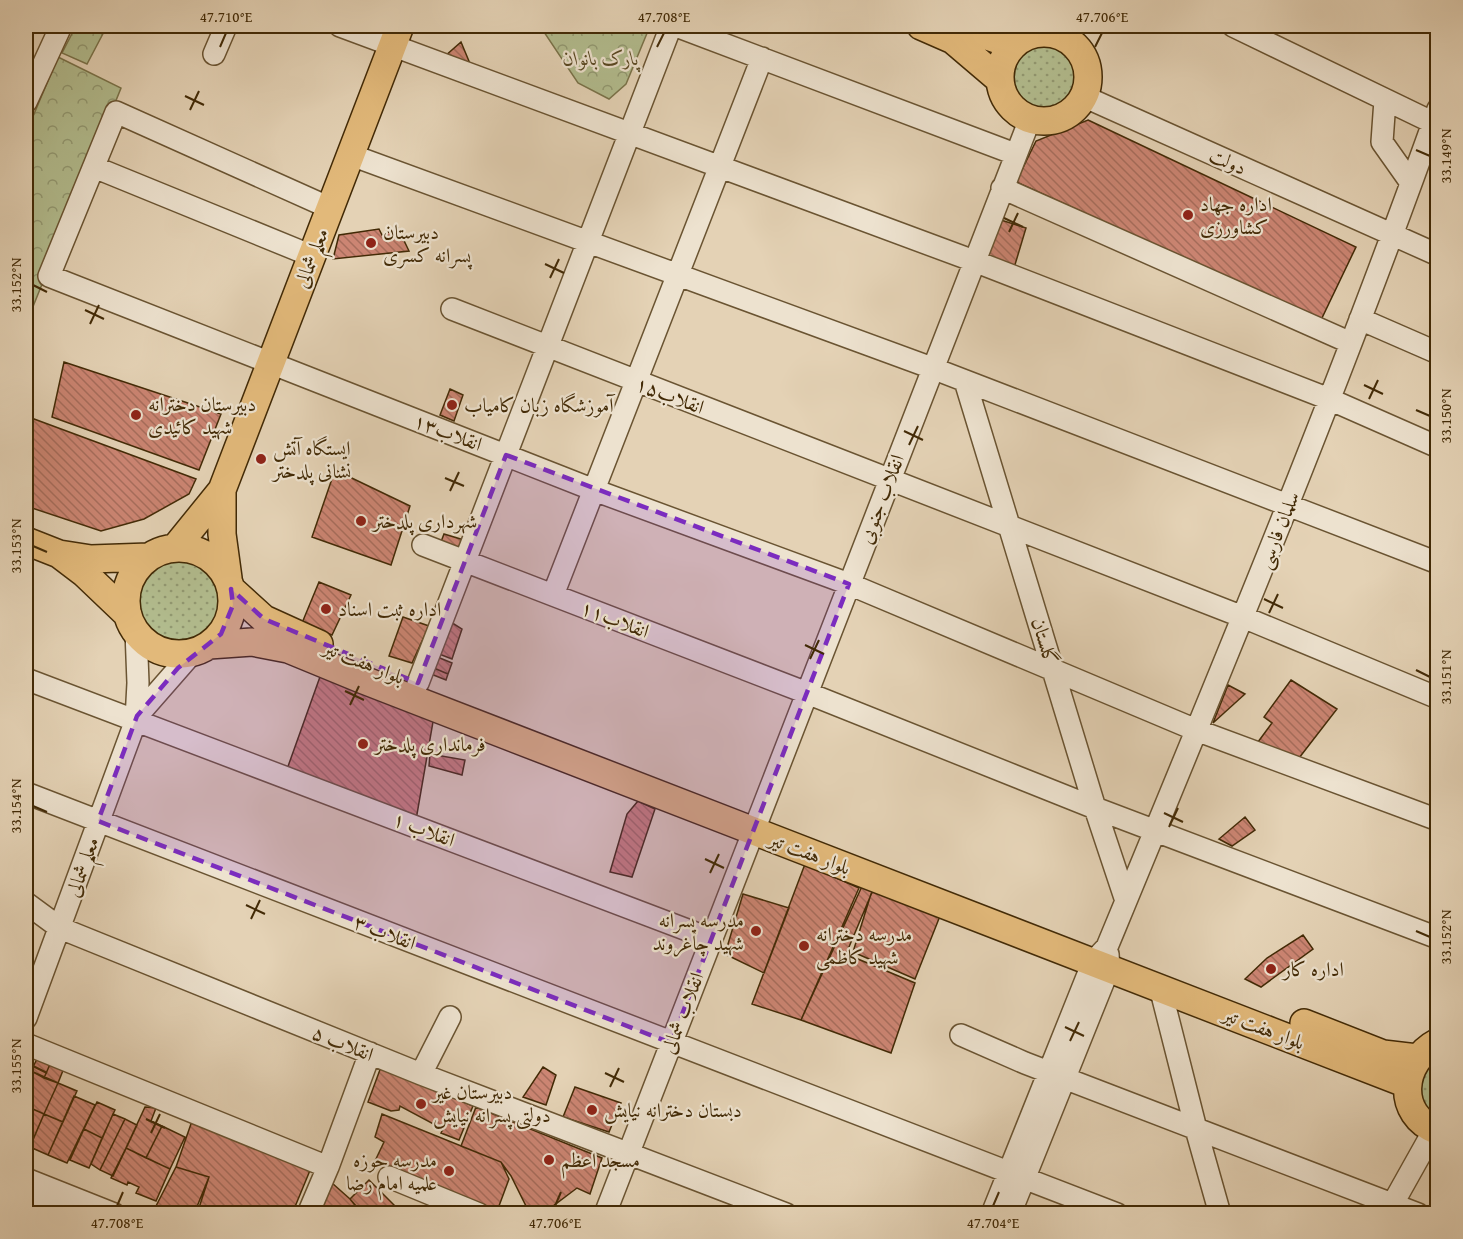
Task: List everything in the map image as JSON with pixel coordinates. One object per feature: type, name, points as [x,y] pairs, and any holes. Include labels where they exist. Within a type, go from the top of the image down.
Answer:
[{"type":"main road","points":[[921,26],[952,40],[999,80]]},
{"type":"main road","points":[[958,26],[1013,45]]},
{"type":"main road","points":[[1064,31],[1082,56],[1087,69],[1088,83],[1076,107],[1055,120],[1030,119],[1018,113],[1002,93],[999,80],[1000,67],[1005,55],[1013,45],[1036,34],[1064,31]]},
{"type":"main road","name":"معلم شمالی","points":[[222,490],[397,35]]},
{"type":"main road","points":[[175,548],[222,490]]},
{"type":"main road","points":[[60,554],[84,573],[132,623],[147,643],[162,651],[177,654],[201,648],[221,634],[229,620],[232,605],[222,534],[222,490]]},
{"type":"main road","points":[[26,541],[60,554],[91,559],[149,557]]},
{"type":"main road","points":[[132,623],[126,599],[129,583],[138,568],[149,557],[161,551],[175,548],[191,549],[206,555],[219,565],[229,584]]},
{"type":"main road","name":"بلوار هفت تیر","points":[[229,584],[264,619],[360,662],[418,683],[756,822],[1103,959],[1383,1054],[1427,1050]]},
{"type":"main road","name":"بلوار هفت تیر","points":[[201,648],[252,642],[288,649],[372,684],[756,822]]},
{"type":"main road","name":"بلوار هفت تیر","points":[[1103,959],[1160,987],[1407,1084]]},
{"type":"main road","points":[[1427,1050],[1410,1070],[1407,1084],[1414,1111],[1422,1122],[1436,1131]]},
{"type":"street","points":[[26,102],[61,26]]},
{"type":"street","points":[[214,54],[226,26]]},
{"type":"street","points":[[340,26],[397,35],[630,133],[974,261],[1329,399],[1437,447]]},
{"type":"street","points":[[418,683],[671,26]]},
{"type":"street","points":[[676,26],[1015,154]]},
{"type":"street","points":[[1233,26],[1385,100],[1436,119]]},
{"type":"street","points":[[553,595],[762,58]]},
{"type":"street","name":"دولت","points":[[1083,96],[1437,255]]},
{"type":"street","points":[[1385,100],[1382,142],[1411,183]]},
{"type":"street","points":[[312,256],[94,166],[116,112],[330,208]]},
{"type":"street","name":"انقلاب جنوبی","points":[[756,822],[1030,119]]},
{"type":"street","name":"سلمان فارسی","points":[[1017,1175],[1288,506],[1436,119]]},
{"type":"street","points":[[351,155],[932,368],[1437,563]]},
{"type":"street","name":"انقلاب۱۳","points":[[94,166],[49,276],[594,490],[849,584],[1196,730],[1437,820]]},
{"type":"street","points":[[1002,188],[1351,343]]},
{"type":"street","name":"انقلاب۱۵","points":[[452,309],[1243,617],[1437,698]]},
{"type":"street","points":[[1360,319],[1437,354]]},
{"type":"street","name":"گلستان","points":[[965,381],[1095,808],[1126,902]]},
{"type":"street","name":"انقلاب۱۱","points":[[423,545],[807,693],[1095,808],[1437,938]]},
{"type":"street","points":[[132,623],[138,683],[137,718]]},
{"type":"street","points":[[137,718],[201,648]]},
{"type":"street","name":"انقلاب ۱","points":[[26,679],[137,718],[711,939]]},
{"type":"street","name":"معلم شمالی","points":[[26,1018],[137,718]]},
{"type":"street","name":"انقلاب ۳","points":[[26,793],[1118,1214]]},
{"type":"street","name":"انقلاب شمالی","points":[[605,1214],[756,822]]},
{"type":"street","name":"انقلاب ۵","points":[[26,903],[60,928],[421,1074],[786,1214]]},
{"type":"street","points":[[1160,987],[1220,1214]]},
{"type":"street","points":[[421,1074],[450,1017]]},
{"type":"street","points":[[961,1035],[1025,1063],[1196,1129],[1389,1209],[1418,1214]]},
{"type":"street","points":[[26,1044],[328,1167]]},
{"type":"street","points":[[308,1214],[370,1053]]},
{"type":"street","points":[[1389,1209],[1436,1131]]},
{"type":"street","points":[[992,1214],[1017,1175]]},
{"type":"street","points":[[1010,1214],[1017,1175]]},
{"type":"street","points":[[389,1177],[480,1214]]},
{"type":"street","points":[[26,1179],[114,1214]]},
{"type":"street","points":[[26,1199],[62,1214]]},
{"type":"highlighted area","points":[[506,455],[849,584],[671,1043],[98,821],[137,716],[178,668],[221,634],[233,605],[231,589],[264,619],[418,683]]},
{"type":"green space","points":[[76,26],[107,26],[87,64],[62,53]]},
{"type":"green space","name":"پارک بانوان","points":[[540,26],[650,26],[626,84],[609,99],[578,83]]},
{"type":"green space","points":[[1043,39],[1058,42],[1070,50],[1078,62],[1081,77],[1078,92],[1070,104],[1058,112],[1043,115],[1028,112],[1016,104],[1008,92],[1005,77],[1008,62],[1016,50],[1028,42]]},
{"type":"green space","points":[[58,57],[121,88],[26,324],[26,133]]},
{"type":"green space","points":[[177,555],[194,559],[209,569],[219,584],[223,601],[219,618],[209,633],[194,643],[177,647],[160,643],[145,633],[135,618],[131,601],[135,584],[145,569],[160,559]]},
{"type":"green space","points":[[1437,1049],[1437,1123],[1422,1111],[1416,1071]]},
{"type":"building","points":[[461,42],[471,66],[444,57]]},
{"type":"building","name":"اداره جهاد کشاورزی","points":[[1088,120],[1356,247],[1321,320],[1016,182],[1036,141]]},
{"type":"building","points":[[998,219],[1026,228],[1014,268],[981,256]]},
{"type":"building","name":"دبیرستان پسرانه کسری","points":[[398,228],[409,251],[333,259],[339,235],[379,229],[382,235]]},
{"type":"building","name":"دبیرستان دخترانه شهید کائیدی","points":[[64,362],[221,414],[199,470],[52,417]]},
{"type":"building","name":"آموزشگاه زبان کامیاب","points":[[450,389],[463,395],[454,421],[440,415]]},
{"type":"building","points":[[26,416],[196,479],[189,494],[144,519],[101,531],[26,506]]},
{"type":"building","name":"شهرداری پلدختر","points":[[335,470],[410,506],[391,565],[312,537]]},
{"type":"building","points":[[444,534],[464,540],[457,555],[439,547]]},
{"type":"building","name":"اداره ثبت اسناد","points":[[319,582],[351,595],[332,635],[302,623]]},
{"type":"building","points":[[403,617],[429,626],[412,663],[389,656]]},
{"type":"building","points":[[446,619],[462,629],[452,659],[434,652]]},
{"type":"building","points":[[435,656],[452,663],[448,674],[429,666]]},
{"type":"building","points":[[429,666],[448,674],[446,680],[426,672]]},
{"type":"building","name":"فرمانداری پلدختر","points":[[321,674],[434,716],[416,820],[286,772]]},
{"type":"building","points":[[1291,680],[1337,709],[1299,758],[1258,742],[1272,723],[1264,717]]},
{"type":"building","points":[[1228,685],[1245,694],[1213,723]]},
{"type":"building","points":[[430,754],[465,760],[462,775],[429,766]]},
{"type":"building","points":[[638,801],[655,809],[632,877],[610,872],[627,814]]},
{"type":"building","points":[[1245,817],[1255,830],[1232,846],[1219,839]]},
{"type":"building","name":"مدرسه دخترانه شهید کاظمی","points":[[805,864],[859,888],[801,1020],[752,1004]]},
{"type":"building","points":[[863,884],[873,890],[846,954],[915,983],[891,1053],[801,1020]]},
{"type":"building","points":[[879,886],[942,911],[915,979],[853,952],[871,894]]},
{"type":"building","name":"مدرسه پسرانه شهید چاغروند","points":[[743,894],[789,908],[764,973],[725,954]]},
{"type":"building","name":"اداره کار","points":[[1303,935],[1313,949],[1261,987],[1245,979],[1267,958]]},
{"type":"building","points":[[38,1057],[51,1062],[44,1078],[31,1071]]},
{"type":"building","points":[[51,1062],[64,1068],[58,1083],[44,1078]]},
{"type":"building","name":"دبیرستان غیر دولتی پسرانه نیایش","points":[[381,1067],[473,1106],[459,1140],[441,1133],[443,1129],[400,1106],[399,1110],[391,1111],[368,1102]]},
{"type":"building","points":[[543,1067],[556,1075],[546,1105],[523,1097]]},
{"type":"building","points":[[31,1071],[58,1083],[44,1114],[26,1106],[26,1084]]},
{"type":"building","points":[[58,1083],[77,1091],[63,1122],[44,1114]]},
{"type":"building","name":"دبستان دخترانه نیایش","points":[[575,1087],[621,1103],[609,1132],[563,1117]]},
{"type":"building","points":[[74,1096],[95,1105],[67,1163],[48,1155]]},
{"type":"building","points":[[97,1102],[115,1110],[102,1138],[84,1129]]},
{"type":"building","points":[[26,1106],[44,1114],[28,1151],[26,1150]]},
{"type":"building","points":[[145,1107],[156,1108],[151,1121],[162,1126],[146,1158],[126,1148]]},
{"type":"building","name":"مسجد اعظم","points":[[476,1107],[602,1158],[590,1194],[577,1188],[553,1206],[530,1214],[511,1176],[501,1162],[461,1146]]},
{"type":"building","points":[[44,1114],[63,1122],[48,1155],[30,1147]]},
{"type":"building","points":[[113,1114],[125,1119],[100,1170],[91,1164]]},
{"type":"building","name":"مدرسه حوزه علمیه امام رضا","points":[[382,1114],[501,1162],[509,1179],[496,1214],[491,1214],[374,1163],[384,1142],[375,1137]]},
{"type":"building","points":[[125,1119],[137,1125],[113,1176],[100,1170]]},
{"type":"building","points":[[192,1121],[311,1168],[292,1214],[197,1214],[209,1177],[176,1167]]},
{"type":"building","points":[[162,1126],[185,1137],[170,1169],[146,1158]]},
{"type":"building","points":[[84,1129],[102,1138],[89,1168],[70,1160]]},
{"type":"building","points":[[126,1148],[170,1169],[156,1201],[136,1193],[139,1187],[111,1178]]},
{"type":"building","points":[[176,1167],[209,1177],[194,1214],[176,1214],[155,1208]]},
{"type":"building","points":[[369,1180],[395,1206],[388,1214],[363,1214],[350,1199]]},
{"type":"building","points":[[332,1183],[358,1209],[350,1214],[323,1214],[321,1210]]},
{"type":"place","name":"اداره جهاد کشاورزی","points":[[1188,215]]},
{"type":"place","name":"دبیرستان پسرانه کسری","points":[[371,243]]},
{"type":"place","name":"آموزشگاه زبان کامیاب","points":[[452,405]]},
{"type":"place","name":"دبیرستان دخترانه شهید کائیدی","points":[[136,415]]},
{"type":"place","name":"ایستگاه آتش نشانی پلدختر","points":[[261,459]]},
{"type":"place","name":"شهرداری پلدختر","points":[[361,521]]},
{"type":"place","name":"اداره ثبت اسناد","points":[[326,609]]},
{"type":"place","name":"فرمانداری پلدختر","points":[[363,744]]},
{"type":"place","name":"مدرسه پسرانه شهید چاغروند","points":[[756,931]]},
{"type":"place","name":"مدرسه دخترانه شهید کاظمی","points":[[804,946]]},
{"type":"place","name":"اداره کار","points":[[1271,969]]},
{"type":"place","name":"دبیرستان غیر دولتی پسرانه نیایش","points":[[421,1104]]},
{"type":"place","name":"دبستان دخترانه نیایش","points":[[592,1110]]},
{"type":"place","name":"مسجد اعظم","points":[[549,1160]]},
{"type":"place","name":"مدرسه حوزه علمیه امام رضا","points":[[449,1171]]}]
